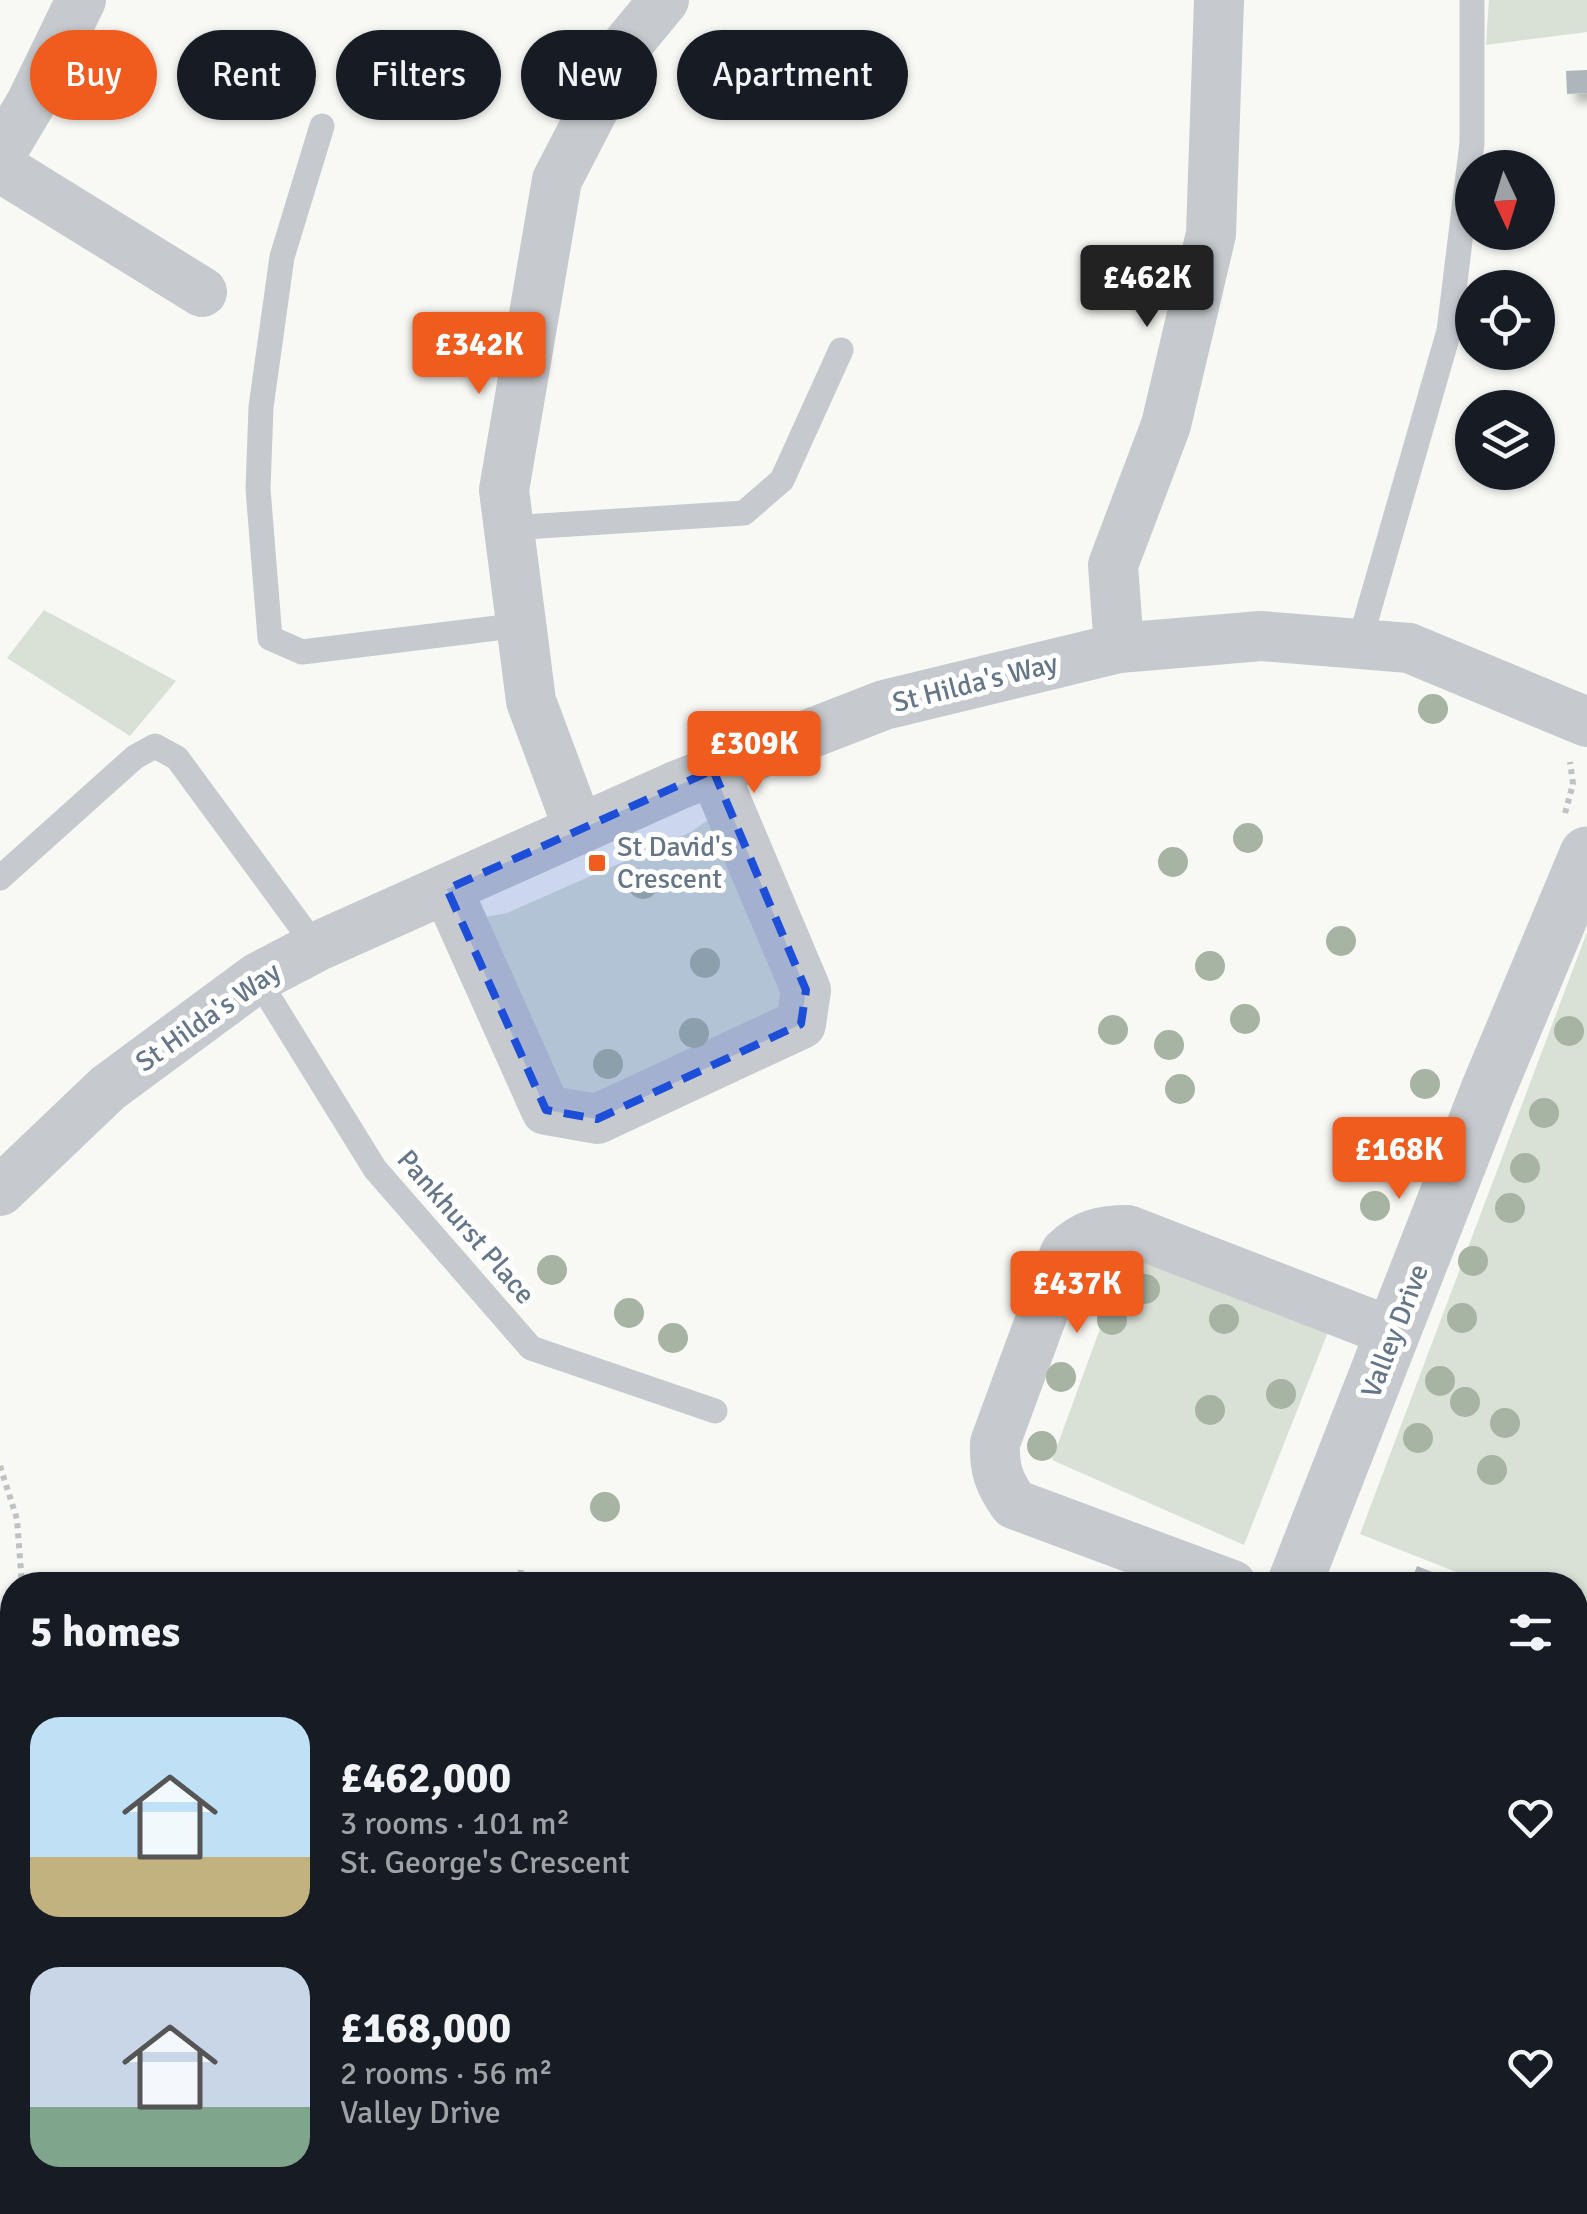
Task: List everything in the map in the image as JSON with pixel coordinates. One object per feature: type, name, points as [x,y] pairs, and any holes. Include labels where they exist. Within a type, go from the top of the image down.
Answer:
[{"type":"street","points":[[0,155],[81,0]]},
{"type":"street","points":[[578,830],[531,700],[504,490],[556,180],[628,45],[664,0]]},
{"type":"street","points":[[1119,648],[1113,565],[1166,425],[1210,234],[1219,0]]},
{"type":"street","points":[[0,167],[202,292]]},
{"type":"street","name":"St Hilda's Way","points":[[0,1190],[108,1088],[257,978],[316,947],[713,770],[884,704],[1119,648],[1261,636],[1409,648],[1576,738]]},
{"type":"street","points":[[446,889],[546,1110],[597,1119],[801,1024],[806,990],[713,770]]},
{"type":"street","name":"Valley Drive","points":[[1299,1572],[1488,1090],[1575,835]]},
{"type":"street","points":[[1197,1572],[1014,1504],[1000,1484],[994,1467],[995,1443],[1064,1253],[1080,1238],[1103,1230],[1128,1230],[1394,1333]]},
{"type":"lane","points":[[1359,644],[1450,331],[1472,143],[1472,0]]},
{"type":"lane","points":[[322,126],[282,257],[261,408],[258,490],[270,638],[302,652],[521,625]]},
{"type":"lane","points":[[508,528],[744,513],[782,480],[841,350]]},
{"type":"lane","points":[[0,878],[135,757],[155,746],[177,758],[316,947]]},
{"type":"lane","name":"Pankhurst Place","points":[[257,978],[375,1169],[532,1348],[715,1412]]},
{"type":"path","points":[[1575,835],[1570,799],[1576,738]]},
{"type":"path","points":[[0,1466],[17,1519],[21,1572]]},
{"type":"path","points":[[520,1572],[521,1568]]},
{"type":"highlighted area","points":[[713,770],[806,990],[801,1024],[597,1119],[546,1110],[447,889]]},
{"type":"shaded area","points":[[1489,0],[1587,0],[1587,32],[1486,45]]},
{"type":"shaded area","points":[[44,610],[176,681],[130,736],[7,658]]},
{"type":"shaded area","points":[[723,809],[786,1007],[604,1100],[575,1097],[546,1080],[469,920],[507,913],[691,832]]},
{"type":"shaded area","points":[[1587,932],[1587,1572],[1456,1572],[1360,1534]]},
{"type":"shaded area","points":[[1127,1255],[1328,1332],[1244,1545],[1052,1460]]},
{"type":"building","points":[[1587,70],[1587,93],[1567,94],[1566,71]]},
{"type":"place","name":"St David's Crescent","points":[[597,863]]}]
